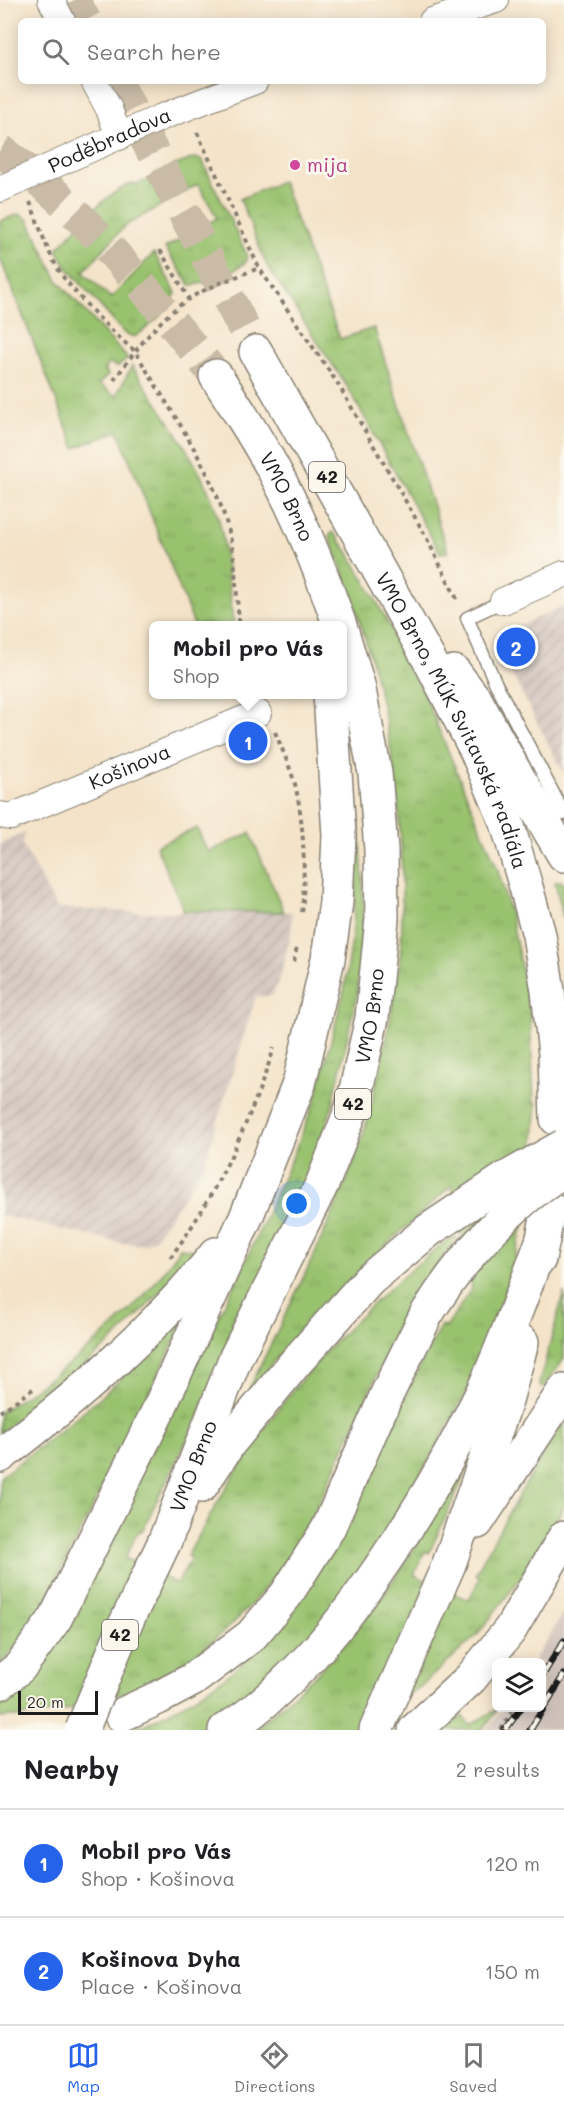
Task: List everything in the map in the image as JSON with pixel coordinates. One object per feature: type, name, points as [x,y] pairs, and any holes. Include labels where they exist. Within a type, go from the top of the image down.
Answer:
[{"type":"highway","name":"VMO Brno, MÚK Svitavská radiála","points":[[256,352],[398,601],[476,750],[507,823],[538,935],[548,991],[561,1133]]},
{"type":"highway","name":"VMO Brno","points":[[216,376],[277,475],[321,573],[338,621]]},
{"type":"highway","name":"42","points":[[321,573],[325,621]]},
{"type":"highway","name":"42","points":[[398,601],[477,701],[561,833]]},
{"type":"highway","name":"VMO Brno","points":[[164,1543],[235,1359],[327,1171],[352,1108],[372,1018],[382,919],[381,850],[375,773],[358,685],[347,649]]},
{"type":"highway","points":[[0,1683],[20,1667],[55,1619],[158,1411],[247,1215],[300,1084],[328,959],[336,902],[339,834],[330,699]]},
{"type":"highway","name":"42","points":[[82,1730],[124,1627],[164,1543],[230,1442],[295,1363],[369,1280],[429,1230],[505,1179],[561,1133]]},
{"type":"highway","points":[[121,1715],[192,1680],[251,1636],[286,1595],[328,1529],[387,1394],[426,1315],[461,1264],[504,1218],[542,1184],[564,1170]]},
{"type":"highway","points":[[376,1730],[449,1564],[505,1404],[526,1324],[549,1206]]},
{"type":"highway","points":[[0,1456],[61,1409],[153,1325],[187,1289],[247,1215]]},
{"type":"highway","points":[[225,1730],[272,1695],[309,1659],[360,1597],[396,1544],[432,1487],[484,1389],[543,1239]]},
{"type":"highway","points":[[449,1564],[564,1391]]},
{"type":"highway","points":[[416,1722],[471,1678],[510,1630],[564,1538]]},
{"type":"street","points":[[51,0],[60,18]]},
{"type":"street","points":[[441,18],[496,0]]},
{"type":"street","points":[[96,84],[109,109],[119,137]]},
{"type":"street","name":"Poděbradova","points":[[10,184],[162,117],[247,84]]},
{"type":"street","points":[[503,601],[564,574]]},
{"type":"street","name":"Košinova","points":[[0,815],[11,817],[266,721]]},
{"type":"lane","points":[[503,601],[467,618],[561,833]]},
{"type":"path","points":[[197,131],[260,268],[338,384],[424,533],[467,618]]},
{"type":"path","points":[[10,184],[63,277],[120,339],[135,351],[183,432],[220,502],[233,552],[240,621]]},
{"type":"path","points":[[160,250],[189,299]]},
{"type":"path","points":[[114,380],[135,351],[163,321],[189,299],[211,287],[260,268]]},
{"type":"path","points":[[266,721],[294,782],[298,804],[305,871],[301,919]]},
{"type":"path","points":[[294,964],[298,942]]},
{"type":"path","points":[[169,1260],[204,1208],[233,1155],[257,1100],[276,1043]]},
{"type":"path","points":[[0,1412],[39,1385]]},
{"type":"path","points":[[501,1730],[511,1712]]},
{"type":"shaded area","points":[[564,606],[564,774],[495,636]]},
{"type":"shaded area","points":[[25,833],[22,844],[57,908],[135,912],[292,912],[291,934],[281,975],[272,996],[256,996],[203,1168],[154,1239],[143,1244],[121,1243],[0,1215],[0,844]]},
{"type":"shaded area","points":[[564,1612],[564,1730],[486,1730],[501,1712],[546,1712],[546,1658],[535,1658]]},
{"type":"green space","points":[[194,158],[202,160],[246,253],[247,260],[220,277],[190,285],[165,248],[217,218],[198,184],[125,226],[83,272],[111,298],[154,253],[176,293],[158,317],[134,337],[124,333],[67,268],[57,249],[92,211],[112,194],[134,183],[136,185],[153,178],[153,174]]},
{"type":"green space","points":[[282,181],[340,339],[374,328],[448,552],[440,553],[348,388],[267,266],[240,199]]},
{"type":"green space","points":[[19,214],[28,219],[58,281],[128,359],[117,367],[110,363],[104,369],[108,375],[99,384],[116,396],[132,366],[179,437],[201,475],[217,513],[221,527],[233,621],[192,621],[118,431],[75,448],[0,258],[0,221]]},
{"type":"green space","points":[[333,532],[347,550],[377,602],[419,682],[497,867],[511,916],[530,1013],[534,1102],[537,1103],[529,1199],[512,1271],[471,1384],[376,1554],[285,1665],[220,1718],[198,1730],[129,1730],[146,1724],[186,1703],[223,1679],[247,1659],[344,1531],[441,1325],[446,1328],[471,1289],[452,1185],[322,1307],[253,1389],[250,1387],[319,1244],[360,1144],[383,1055],[401,948],[401,852],[392,759],[384,714],[361,624],[329,536]]},
{"type":"green space","points":[[356,819],[359,825],[363,878],[363,919],[357,994],[332,1107],[310,1175],[210,1393],[142,1531],[139,1530],[125,1558],[177,1584],[191,1558],[187,1556],[240,1465],[262,1432],[310,1370],[392,1286],[453,1236],[457,1238],[414,1301],[316,1508],[290,1554],[260,1595],[226,1630],[189,1659],[148,1683],[103,1701],[53,1712],[0,1718],[0,1700],[9,1694],[86,1583],[242,1269],[292,1158],[316,1098],[344,991],[352,939],[356,886]]},
{"type":"green space","points":[[197,828],[208,852],[250,833],[284,912],[184,911],[156,846]]},
{"type":"green space","points":[[561,881],[564,884],[564,922],[555,882]]},
{"type":"green space","points":[[180,1248],[194,1250],[151,1302],[79,1370],[0,1433],[0,1412],[50,1378],[99,1339],[143,1296]]},
{"type":"green space","points":[[564,1292],[564,1359],[543,1388],[539,1384]]},
{"type":"green space","points":[[186,1318],[41,1611],[29,1630],[0,1665],[0,1477],[95,1401],[141,1361]]},
{"type":"green space","points":[[564,1421],[564,1507],[519,1580],[478,1634],[420,1687],[354,1730],[254,1730],[317,1674],[368,1616],[423,1535],[473,1448],[461,1483],[429,1553],[425,1551],[414,1575],[469,1600],[480,1577],[475,1575]]},
{"type":"green space","points":[[496,1712],[483,1730],[445,1730],[462,1716],[470,1725]]},
{"type":"tunnel","points":[[74,0],[83,18]]},
{"type":"tunnel","points":[[118,84],[256,352]]},
{"type":"tunnel","points":[[0,150],[47,187],[93,231],[216,376]]},
{"type":"railway","points":[[546,1670],[564,1641]]},
{"type":"railway","points":[[530,1730],[564,1675]]},
{"type":"railway","points":[[505,1730],[518,1712]]},
{"type":"place","name":"mija","points":[[295,165]]},
{"type":"place","name":"Košinova Dyha","points":[[516,647]]},
{"type":"place","name":"Mobil pro Vás","points":[[248,741]]}]
